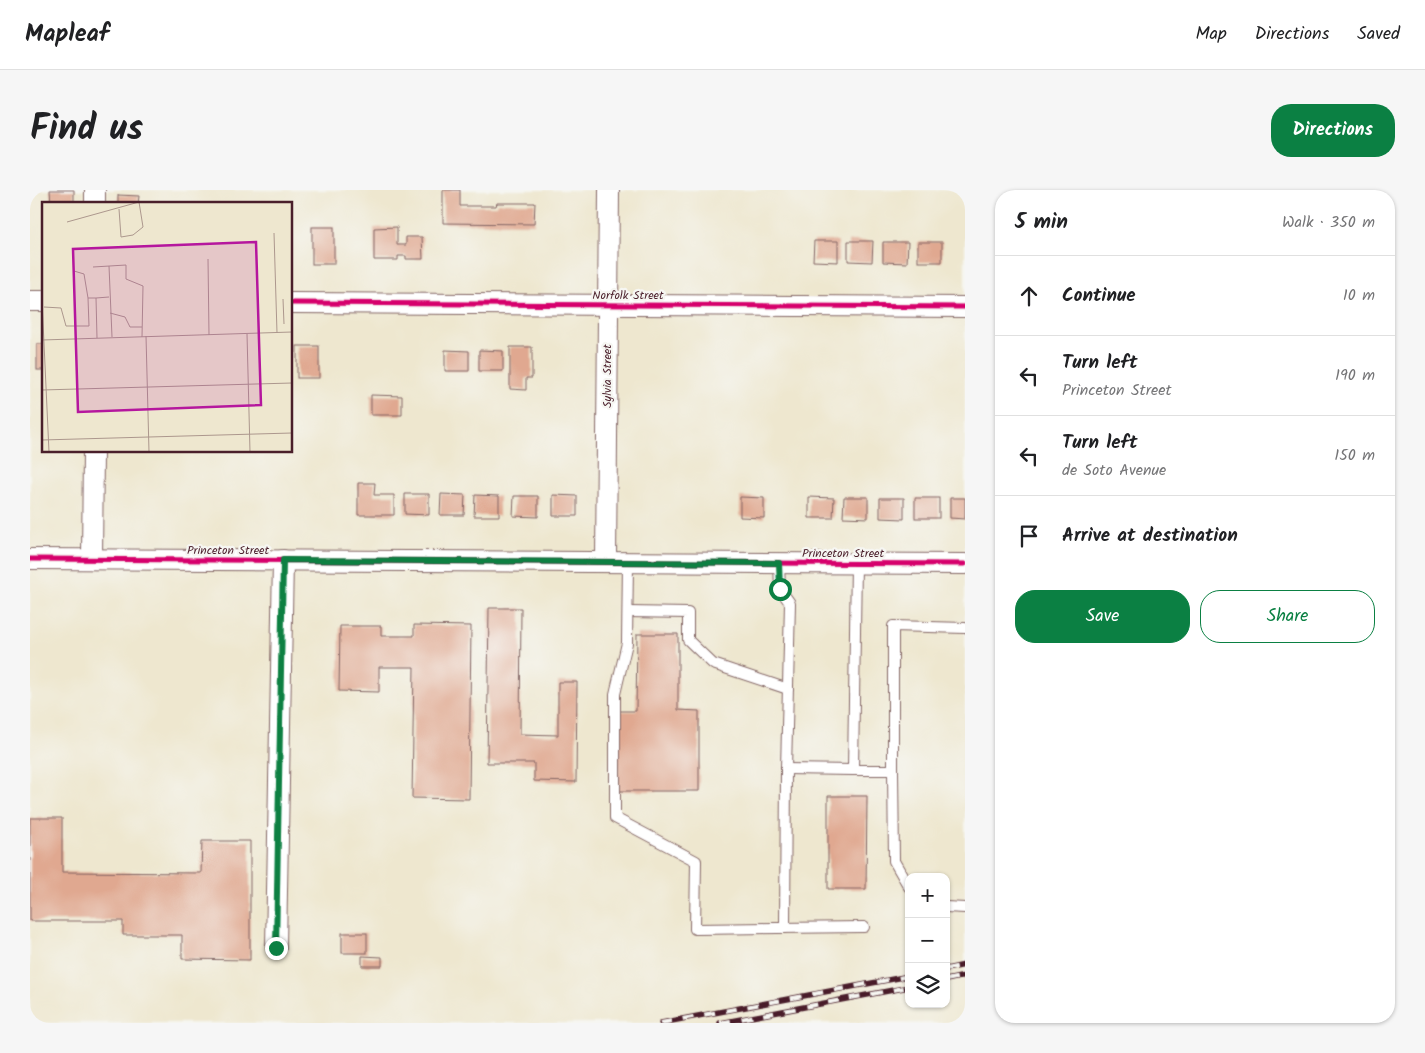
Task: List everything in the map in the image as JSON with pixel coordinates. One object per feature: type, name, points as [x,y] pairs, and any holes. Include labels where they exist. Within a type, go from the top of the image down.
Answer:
[{"type":"street","name":"Sylvia Street","points":[[606,562],[609,190]]},
{"type":"street","name":"Norfolk Street","points":[[292,303],[965,307]]},
{"type":"street","points":[[92,559],[93,452]]},
{"type":"street","name":"Princeton Street","points":[[30,559],[965,564]]},
{"type":"street","points":[[276,948],[283,560]]},
{"type":"lane","points":[[628,562],[626,643],[616,694],[614,818],[696,861],[695,929],[864,927]]},
{"type":"lane","points":[[779,563],[780,589],[790,603],[785,928]]},
{"type":"lane","points":[[854,770],[856,563]]},
{"type":"lane","points":[[628,612],[688,613],[688,640],[713,664],[788,689]]},
{"type":"lane","points":[[905,881],[894,861],[893,626],[965,628]]},
{"type":"lane","points":[[786,769],[893,770]]},
{"type":"lane","points":[[950,906],[965,908]]},
{"type":"building","points":[[50,190],[74,190],[74,202],[51,202]]},
{"type":"building","points":[[443,190],[460,190],[460,206],[496,206],[497,203],[535,203],[534,224],[443,223]]},
{"type":"building","points":[[118,195],[139,196],[138,202],[118,202]]},
{"type":"building","points":[[312,227],[334,227],[334,264],[312,264]]},
{"type":"building","points":[[397,227],[397,245],[406,245],[406,237],[422,237],[423,259],[406,259],[406,256],[398,256],[398,260],[374,260],[374,228]]},
{"type":"building","points":[[814,241],[838,241],[838,262],[813,261]]},
{"type":"building","points":[[848,241],[873,241],[872,262],[848,261]]},
{"type":"building","points":[[883,242],[908,242],[907,263],[883,262]]},
{"type":"building","points":[[918,242],[942,242],[942,262],[918,262]]},
{"type":"building","points":[[37,344],[42,344],[42,370],[37,370]]},
{"type":"building","points":[[297,346],[319,346],[319,378],[297,378]]},
{"type":"building","points":[[510,347],[532,347],[532,378],[526,378],[526,390],[510,389]]},
{"type":"building","points":[[445,350],[469,351],[469,371],[445,371]]},
{"type":"building","points":[[479,350],[503,351],[503,371],[479,371]]},
{"type":"building","points":[[371,395],[402,396],[402,415],[371,415]]},
{"type":"building","points":[[358,483],[375,483],[374,495],[394,495],[394,515],[358,515]]},
{"type":"building","points":[[405,494],[429,494],[429,515],[405,514]]},
{"type":"building","points":[[441,494],[465,495],[464,515],[440,515]]},
{"type":"building","points":[[475,495],[499,496],[499,516],[474,516]]},
{"type":"building","points":[[553,495],[577,496],[577,516],[553,516]]},
{"type":"building","points":[[514,496],[538,496],[538,517],[513,516]]},
{"type":"building","points":[[740,497],[764,498],[764,518],[740,517]]},
{"type":"building","points":[[809,497],[834,498],[833,518],[809,518]]},
{"type":"building","points":[[844,497],[868,497],[868,518],[843,517]]},
{"type":"building","points":[[880,498],[904,498],[904,519],[880,518]]},
{"type":"building","points":[[915,498],[939,498],[939,518],[915,518]]},
{"type":"building","points":[[950,498],[965,498],[965,519],[950,518]]},
{"type":"building","points":[[489,608],[521,608],[520,734],[558,735],[558,682],[577,682],[576,782],[534,781],[534,763],[487,763]]},
{"type":"building","points":[[414,625],[471,626],[469,799],[412,798],[414,667],[379,667],[379,692],[339,691],[340,626],[381,626],[381,636],[414,636]]},
{"type":"building","points":[[637,634],[678,634],[678,710],[699,711],[699,791],[618,791],[618,711],[636,711]]},
{"type":"building","points":[[828,796],[867,796],[866,889],[828,889]]},
{"type":"building","points":[[30,818],[62,818],[62,872],[201,873],[202,841],[250,841],[250,960],[182,959],[182,935],[123,935],[123,921],[30,921]]},
{"type":"building","points":[[342,933],[367,933],[367,953],[342,953]]},
{"type":"building","points":[[362,956],[382,957],[382,966],[362,966]]},
{"type":"railway","points":[[950,968],[965,965]]},
{"type":"railway","points":[[950,979],[965,976]]},
{"type":"railway","points":[[661,1023],[905,977]]},
{"type":"railway","points":[[720,1023],[905,988]]},
{"type":"cycle path","points":[[292,303],[965,307]]},
{"type":"cycle path","points":[[30,559],[965,564]]},
{"type":"route","points":[[276,948],[283,560],[779,563],[780,589]]}]
